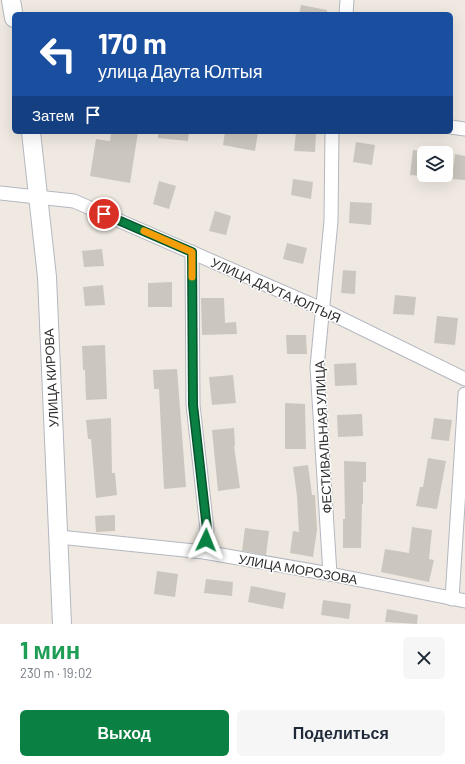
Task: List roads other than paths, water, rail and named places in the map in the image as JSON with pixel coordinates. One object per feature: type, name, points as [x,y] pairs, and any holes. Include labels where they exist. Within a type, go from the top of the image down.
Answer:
[{"type":"main road","points":[[11,0],[13,12]]},
{"type":"main road","name":"УЛИЦА КИРОВА","points":[[30,134],[47,277],[62,624]]},
{"type":"street","points":[[346,12],[348,0]]},
{"type":"street","points":[[453,127],[465,129]]},
{"type":"street","name":"ФЕСТИВАЛЬНАЯ УЛИЦА","points":[[330,574],[318,367],[324,310],[323,293],[331,221],[332,134]]},
{"type":"street","name":"УЛИЦА ДАУТА ЮЛТЫЯ","points":[[0,193],[74,201],[324,310],[465,379]]},
{"type":"street","points":[[192,252],[193,405],[207,529],[204,552]]},
{"type":"street","points":[[459,600],[465,394]]},
{"type":"street","name":"УЛИЦА МОРОЗОВА","points":[[59,537],[204,552],[330,574],[459,600]]}]
